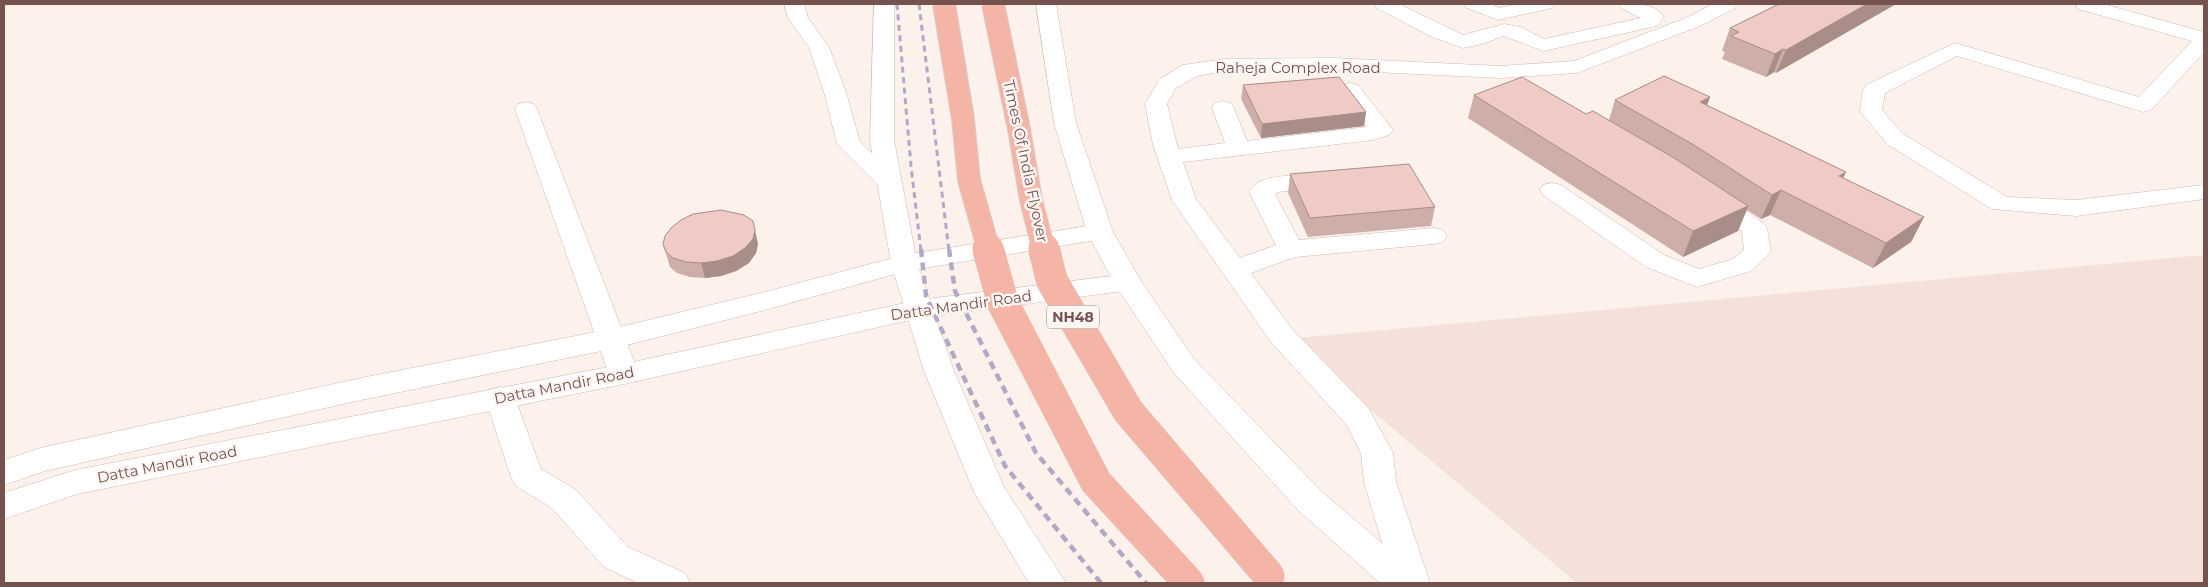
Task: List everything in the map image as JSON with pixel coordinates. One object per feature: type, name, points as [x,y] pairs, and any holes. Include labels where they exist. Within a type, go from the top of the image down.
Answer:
[{"type":"highway","points":[[944,4],[963,119],[969,180],[1003,303],[1096,482],[1189,583]]},
{"type":"highway","name":"Times Of India Flyover","points":[[993,4],[1019,130],[1031,200],[1052,281],[1128,411],[1269,576]]},
{"type":"street","points":[[794,4],[798,18],[818,47],[835,92],[849,144],[889,182]]},
{"type":"street","points":[[884,4],[882,140],[904,264],[939,371],[990,492],[1048,583]]},
{"type":"street","points":[[1046,4],[1065,123],[1100,232],[1128,283],[1184,366],[1310,501],[1404,583]]},
{"type":"street","points":[[1384,4],[1457,40],[1473,42],[1501,30],[1503,22]]},
{"type":"street","points":[[1474,4],[1533,43],[1543,45],[1650,22],[1654,17],[1628,4]]},
{"type":"street","points":[[1503,22],[1545,4]]},
{"type":"street","points":[[1653,4],[1693,22]]},
{"type":"street","name":"Raheja Complex Road","points":[[1412,583],[1380,482],[1377,453],[1358,417],[1281,335],[1184,200],[1169,157],[1156,104],[1168,84],[1191,70],[1226,65],[1333,64],[1500,72],[1576,67],[1693,22],[1728,4]]},
{"type":"street","points":[[2084,4],[2204,39],[2143,105],[1955,49],[1874,90],[1871,111],[1895,139],[2001,204],[2076,208],[2204,192]]},
{"type":"street","points":[[1500,72],[1534,92]]},
{"type":"street","points":[[1169,157],[1373,134],[1381,130],[1350,90]]},
{"type":"street","points":[[1223,108],[1229,128],[1239,149]]},
{"type":"street","points":[[526,109],[624,374]]},
{"type":"street","points":[[1291,249],[1261,192],[1272,184],[1351,179]]},
{"type":"street","points":[[1552,190],[1656,261],[1697,278],[1742,265],[1758,252],[1754,228],[1690,187]]},
{"type":"street","name":"Datta Mandir Road","points":[[4,473],[40,460],[299,403],[611,339],[904,264],[1100,232]]},
{"type":"street","points":[[1234,270],[1291,249],[1434,236]]},
{"type":"street","name":"Datta Mandir Road","points":[[4,506],[75,482],[624,374],[919,309],[1128,283]]},
{"type":"street","points":[[500,398],[527,477],[564,499],[616,557],[672,583]]},
{"type":"shaded area","points":[[2204,255],[2204,583],[1577,583],[1286,339]]},
{"type":"building","points":[[1779,4],[1867,4],[1786,50],[1783,49],[1775,54],[1731,36],[1739,32],[1730,28]]},
{"type":"building","points":[[1664,76],[1710,97],[1700,102],[1846,172],[1839,176],[1924,217],[1886,243],[1781,190],[1772,195],[1694,145],[1615,100]]},
{"type":"building","points":[[1339,77],[1366,112],[1262,124],[1243,85]]},
{"type":"building","points":[[1522,77],[1586,114],[1593,111],[1674,158],[1748,206],[1693,231],[1474,95]]},
{"type":"building","points":[[1409,164],[1435,207],[1310,218],[1290,174]]},
{"type":"building","points":[[721,210],[744,215],[753,221],[755,230],[753,239],[745,248],[733,256],[701,263],[686,262],[673,258],[666,252],[663,244],[665,236],[681,220],[693,214]]},
{"type":"railway","points":[[897,4],[911,166],[921,251]]},
{"type":"railway","points":[[919,4],[949,251]]},
{"type":"railway","points":[[921,249],[926,296],[1005,466],[1101,583]]},
{"type":"railway","points":[[949,249],[955,291],[1036,453],[1146,583]]}]
